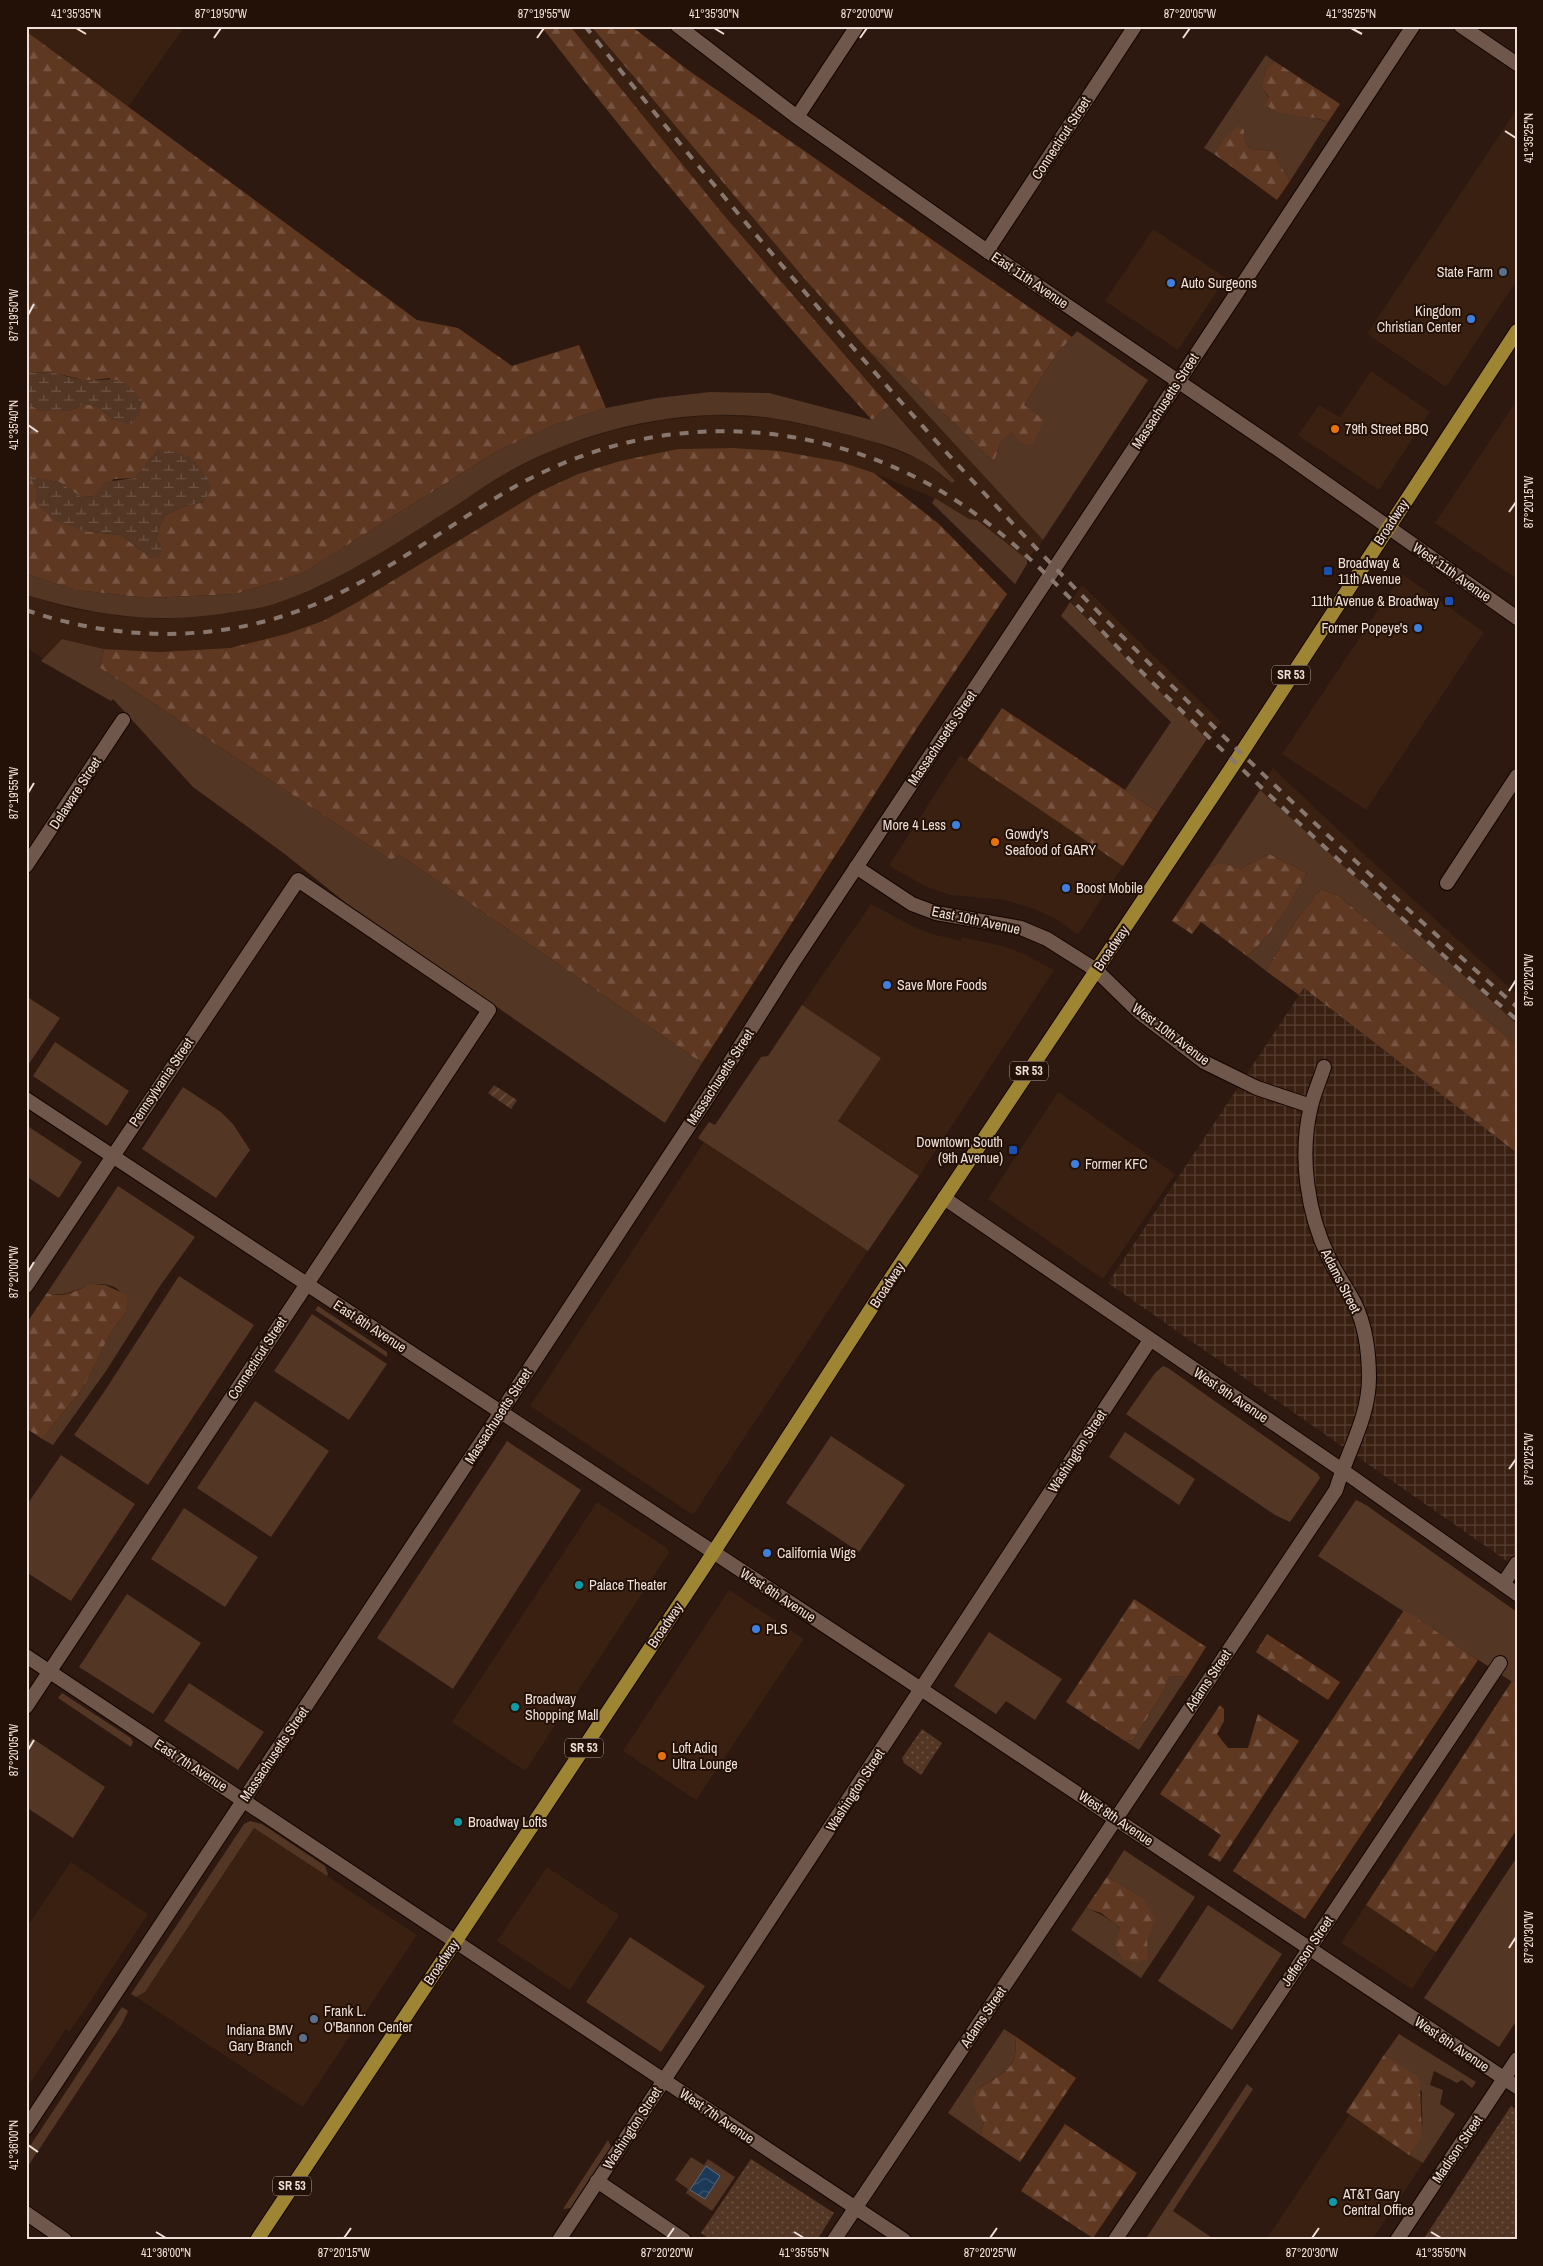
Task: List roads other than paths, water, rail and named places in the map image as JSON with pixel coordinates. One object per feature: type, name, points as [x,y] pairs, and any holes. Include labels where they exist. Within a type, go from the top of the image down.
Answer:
[{"type":"main road","name":"Broadway","points":[[256,2240],[713,1553],[944,1198],[1245,746],[1387,526],[1517,331]]},
{"type":"street","name":"East 11th Avenue","points":[[678,26],[797,117],[987,251],[1387,526]]},
{"type":"street","points":[[797,117],[857,26]]},
{"type":"street","name":"Connecticut Street","points":[[987,251],[1135,26]]},
{"type":"street","name":"Massachusetts Street","points":[[26,2128],[501,1412],[856,868],[1413,26]]},
{"type":"street","points":[[1461,26],[1517,64]]},
{"type":"street","name":"West 11th Avenue","points":[[1387,526],[1517,618]]},
{"type":"street","name":"Delaware Street","points":[[26,866],[123,720]]},
{"type":"street","points":[[1447,883],[1517,776]]},
{"type":"street","name":"East 10th Avenue","points":[[856,868],[912,904],[936,913],[1021,928],[1047,939],[1096,970]]},
{"type":"street","name":"Pennsylvania Street","points":[[26,1286],[298,880],[489,1010]]},
{"type":"street","name":"West 10th Avenue","points":[[1096,970],[1140,1013],[1204,1062],[1257,1088],[1311,1106]]},
{"type":"street","name":"Connecticut Street","points":[[26,1707],[489,1010]]},
{"type":"street","name":"Adams Street","points":[[834,2240],[1336,1490],[1366,1408],[1369,1378],[1363,1328],[1356,1305],[1329,1259],[1313,1211],[1306,1161],[1311,1106],[1324,1067]]},
{"type":"street","name":"East 8th Avenue","points":[[26,1098],[713,1553]]},
{"type":"street","name":"West 9th Avenue","points":[[944,1198],[1342,1470],[1517,1594]]},
{"type":"street","name":"Washington Street","points":[[559,2240],[1150,1340]]},
{"type":"street","name":"West 8th Avenue","points":[[713,1553],[1116,1818],[1517,2087]]},
{"type":"street","points":[[1503,1584],[1517,1563]]},
{"type":"street","name":"East 7th Avenue","points":[[26,1656],[455,1942]]},
{"type":"street","name":"Jefferson Street","points":[[1115,2240],[1500,1663]]},
{"type":"street","name":"West 7th Avenue","points":[[455,1942],[904,2240]]},
{"type":"street","name":"Madison Street","points":[[1397,2240],[1517,2059]]},
{"type":"street","points":[[597,2181],[684,2240]]},
{"type":"street","points":[[26,2213],[65,2240]]},
{"type":"water","points":[[706,2166],[720,2176],[705,2199],[690,2190]]},
{"type":"railway","points":[[585,26],[717,189],[807,295],[899,400],[1014,525],[1224,737],[1369,873],[1517,1007]]},
{"type":"railway","points":[[26,610],[61,621],[133,633],[169,634],[241,627],[311,606],[337,594],[388,567],[509,490],[558,466],[608,448],[659,436],[710,431],[762,433],[814,441],[865,456],[915,477],[983,519],[1042,571],[1154,684],[1378,897],[1517,1020]]},
{"type":"place","name":"State Farm","points":[[1503,272]]},
{"type":"place","name":"Auto Surgeons","points":[[1171,283]]},
{"type":"place","name":"Kingdom Christian Center","points":[[1471,319]]},
{"type":"place","name":"79th Street BBQ","points":[[1335,429]]},
{"type":"place","name":"Broadway & 11th Avenue","points":[[1328,571]]},
{"type":"place","name":"11th Avenue & Broadway","points":[[1449,601]]},
{"type":"place","name":"Former Popeye's","points":[[1418,628]]},
{"type":"place","name":"More 4 Less","points":[[956,825]]},
{"type":"place","name":"Gowdy's Seafood of GARY","points":[[995,842]]},
{"type":"place","name":"Boost Mobile","points":[[1066,888]]},
{"type":"place","name":"Save More Foods","points":[[887,985]]},
{"type":"place","name":"Downtown South (9th Avenue)","points":[[1013,1150]]},
{"type":"place","name":"Former KFC","points":[[1075,1164]]},
{"type":"place","name":"California Wigs","points":[[767,1553]]},
{"type":"place","name":"Palace Theater","points":[[579,1585]]},
{"type":"place","name":"PLS","points":[[756,1629]]},
{"type":"place","name":"Broadway Shopping Mall","points":[[515,1707]]},
{"type":"place","name":"Loft Adiq Ultra Lounge","points":[[662,1756]]},
{"type":"place","name":"Broadway Lofts","points":[[458,1822]]},
{"type":"place","name":"Frank L. O'Bannon Center","points":[[314,2019]]},
{"type":"place","name":"Indiana BMV Gary Branch","points":[[303,2038]]},
{"type":"place","name":"AT&T Gary Central Office","points":[[1333,2202]]}]
